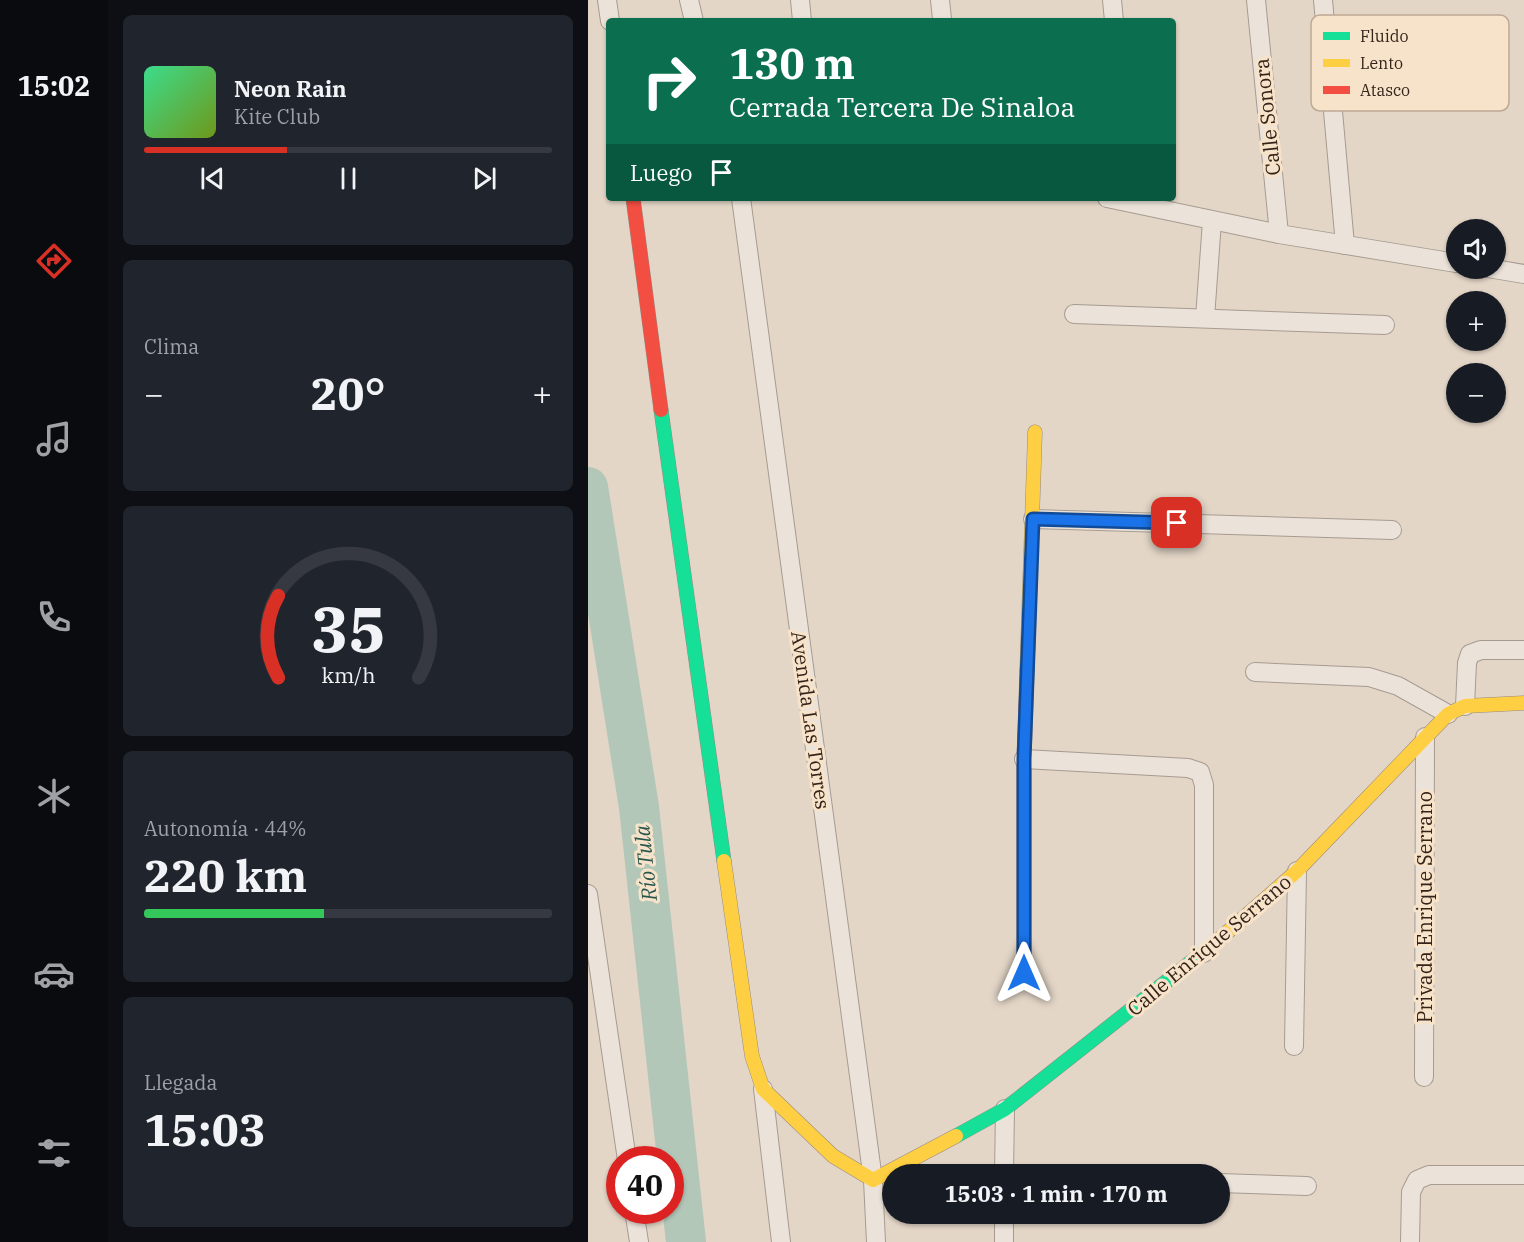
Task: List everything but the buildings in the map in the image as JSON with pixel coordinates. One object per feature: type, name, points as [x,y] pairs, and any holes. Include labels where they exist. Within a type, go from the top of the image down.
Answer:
[{"type":"street","points":[[607,0],[610,18]]},
{"type":"street","points":[[688,0],[693,18]]},
{"type":"street","points":[[800,0],[802,18]]},
{"type":"street","points":[[940,0],[942,18]]},
{"type":"street","points":[[1112,0],[1113,18]]},
{"type":"street","name":"Calle Sonora","points":[[1256,0],[1279,234]]},
{"type":"street","points":[[1323,0],[1324,15]]},
{"type":"street","points":[[1333,111],[1345,245]]},
{"type":"street","points":[[633,201],[679,552],[750,1044],[757,1076],[764,1089],[833,1156],[873,1180]]},
{"type":"street","name":"Avenida Las Torres","points":[[741,201],[873,1180],[876,1242]]},
{"type":"street","points":[[1130,201],[1212,221],[1279,234],[1446,261]]},
{"type":"street","points":[[1205,318],[1212,221]]},
{"type":"street","points":[[1506,271],[1524,274]]},
{"type":"street","points":[[1074,314],[1385,325]]},
{"type":"street","points":[[1024,973],[1024,759],[1035,432]]},
{"type":"street","points":[[1033,519],[1392,530]]},
{"type":"street","points":[[1466,706],[1467,663],[1470,654],[1481,650],[1524,650]]},
{"type":"street","points":[[1255,672],[1369,678],[1398,686],[1448,714]]},
{"type":"street","name":"Calle Enrique Serrano","points":[[873,1180],[1005,1109],[1204,953],[1297,871],[1448,714],[1466,706],[1524,703]]},
{"type":"street","name":"Privada Enrique Serrano","points":[[1424,1077],[1425,737]]},
{"type":"street","points":[[1024,759],[1188,768],[1200,772],[1204,785],[1204,953]]},
{"type":"street","points":[[1294,1046],[1297,871]]},
{"type":"street","points":[[588,894],[625,1146]]},
{"type":"street","points":[[764,1089],[781,1242]]},
{"type":"street","points":[[1004,1164],[1005,1109]]},
{"type":"street","points":[[1410,1242],[1412,1192],[1417,1180],[1429,1175],[1524,1174]]},
{"type":"street","points":[[1230,1183],[1307,1186]]},
{"type":"street","points":[[636,1224],[639,1242]]},
{"type":"street","points":[[1004,1224],[1004,1242]]},
{"type":"waterway","name":"Río Tula","points":[[588,487],[639,807],[686,1242]]},
{"type":"traffic: fast","points":[[661,410],[724,861]]},
{"type":"traffic: fast","points":[[956,1136],[1005,1109],[1215,943]]},
{"type":"traffic: slow","points":[[1027,670],[1035,432]]},
{"type":"traffic: slow","points":[[1215,943],[1297,871],[1448,714],[1465,706],[1524,703]]},
{"type":"traffic: slow","points":[[724,861],[752,1056],[763,1089],[833,1156],[873,1180],[956,1136]]},
{"type":"traffic: jam","points":[[633,201],[661,410]]},
{"type":"traffic: jam","points":[[1024,973],[1024,759],[1027,670]]},
{"type":"route","points":[[1024,973],[1024,759],[1033,519],[1177,523]]}]
